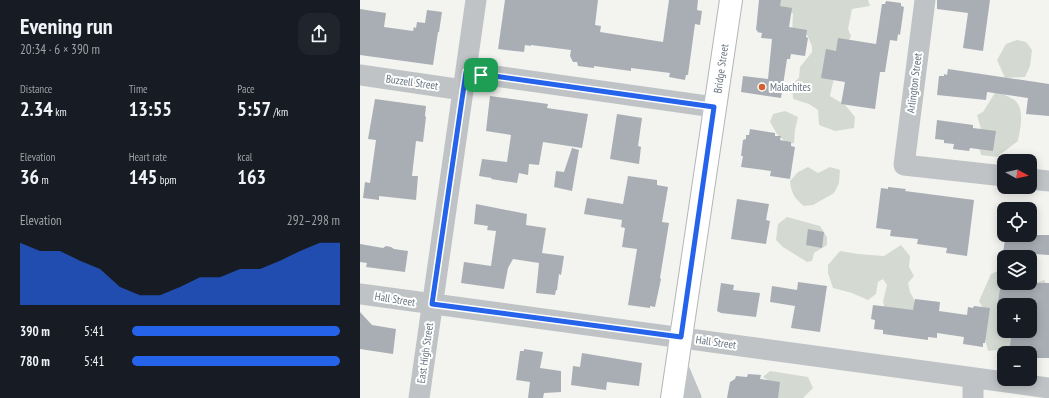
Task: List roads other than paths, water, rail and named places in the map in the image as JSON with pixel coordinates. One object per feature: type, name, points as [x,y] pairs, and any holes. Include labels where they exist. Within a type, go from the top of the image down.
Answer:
[{"type":"main road","name":"Bridge Street","points":[[672,398],[731,0]]},
{"type":"street","name":"East High Street","points":[[419,398],[476,0]]},
{"type":"street","name":"Arlington Street","points":[[925,0],[904,165],[997,175]]},
{"type":"street","name":"Buzzell Street","points":[[360,75],[464,81],[714,107]]},
{"type":"street","points":[[1037,180],[1049,181]]},
{"type":"street","name":"Hall Street","points":[[360,294],[681,337],[973,388],[1049,388]]},
{"type":"street","points":[[676,365],[691,398]]},
{"type":"place","name":"Malachites","points":[[762,87]]}]
